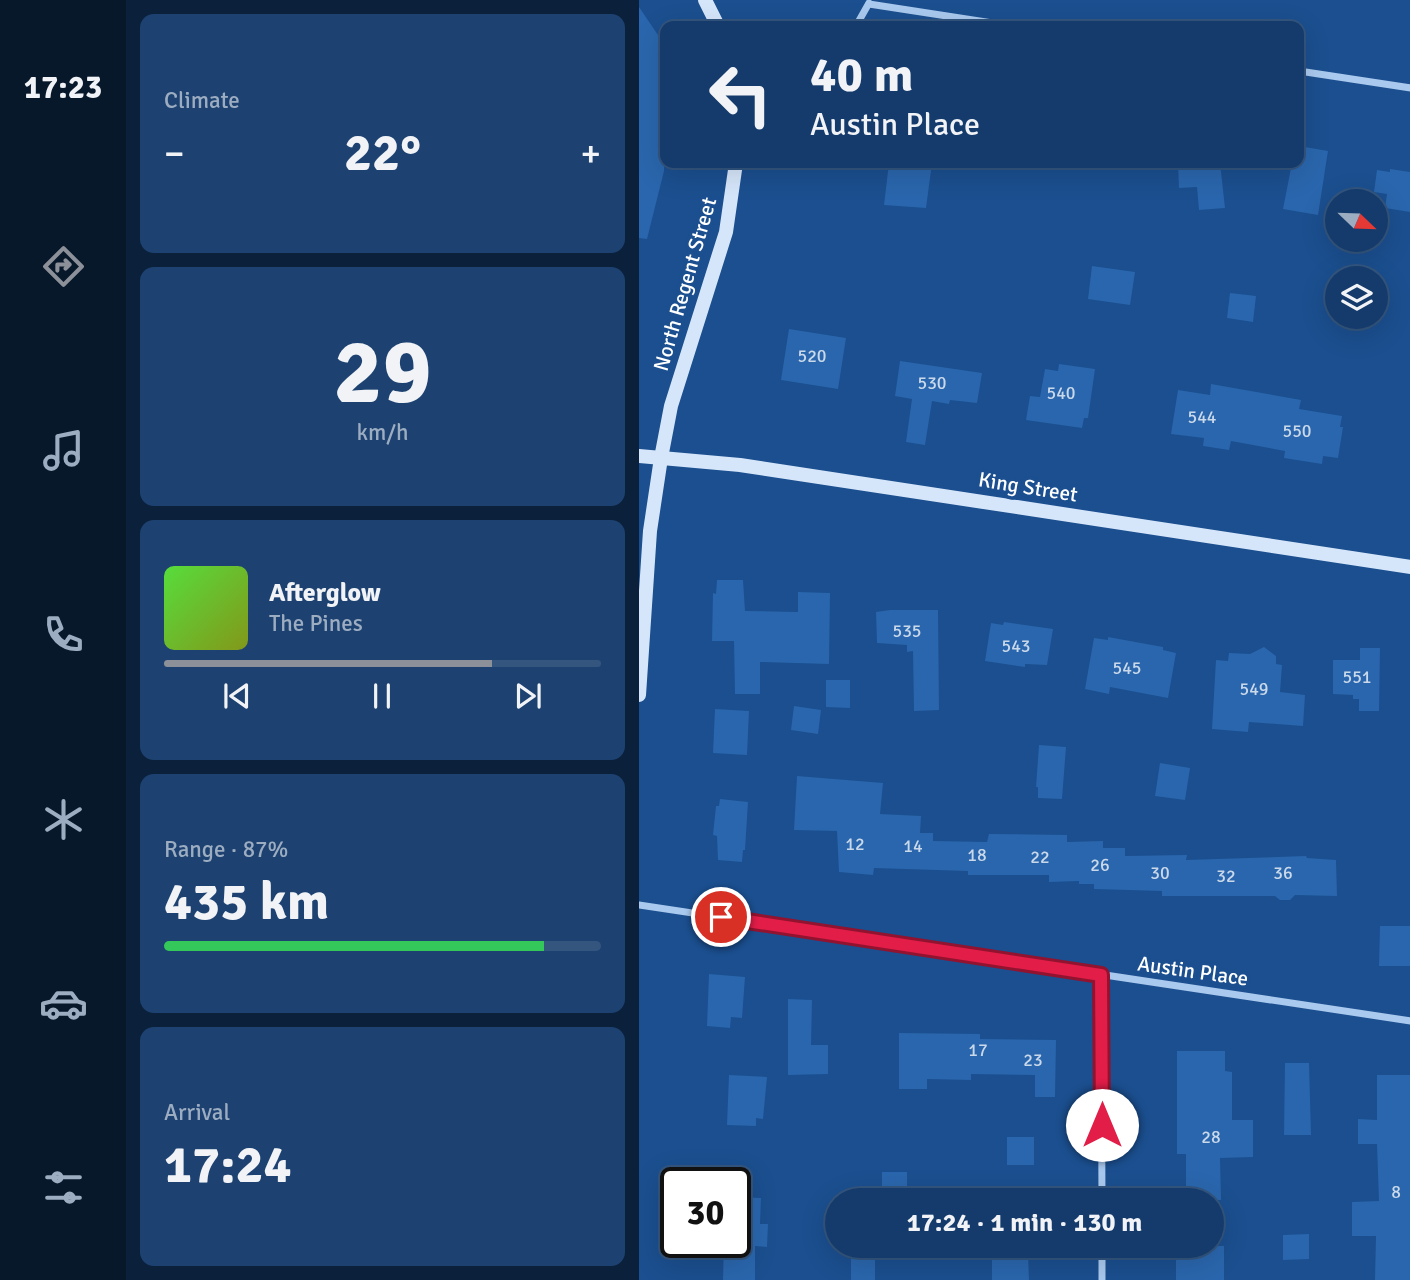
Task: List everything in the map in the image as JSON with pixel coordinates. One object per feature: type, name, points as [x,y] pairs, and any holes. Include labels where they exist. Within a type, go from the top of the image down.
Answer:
[{"type":"main road","points":[[705,0],[716,21]]},
{"type":"main road","name":"North Regent Street","points":[[639,695],[650,531],[661,458],[671,406],[725,232],[735,168]]},
{"type":"main road","name":"King Street","points":[[639,456],[740,465],[1410,566]]},
{"type":"street","points":[[859,21],[869,2],[982,21]]},
{"type":"street","points":[[1304,72],[1410,88]]},
{"type":"street","name":"Austin Place","points":[[639,905],[1410,1021]]},
{"type":"street","points":[[1101,975],[1102,1188]]},
{"type":"street","points":[[1102,1258],[1102,1280]]},
{"type":"building","points":[[639,7],[660,38],[660,168],[664,168],[647,239],[639,238]]},
{"type":"building","points":[[1304,147],[1328,151],[1318,215],[1283,209],[1291,168],[1304,168]]},
{"type":"building","points":[[888,168],[931,168],[926,208],[884,205]]},
{"type":"building","points":[[1178,168],[1221,168],[1225,208],[1199,210],[1197,187],[1179,188]]},
{"type":"building","points":[[1390,169],[1410,172],[1410,212],[1388,208],[1388,189],[1374,189],[1377,170],[1390,172]]},
{"type":"building","points":[[1092,266],[1135,272],[1130,305],[1088,299]]},
{"type":"building","points":[[1230,293],[1256,296],[1253,322],[1227,318]]},
{"type":"building","points":[[789,329],[846,338],[838,389],[781,380]]},
{"type":"building","points":[[900,361],[982,373],[977,403],[950,400],[949,404],[932,401],[925,445],[906,442],[912,399],[895,396]]},
{"type":"building","points":[[1059,364],[1095,369],[1088,418],[1084,418],[1082,428],[1026,420],[1030,396],[1040,397],[1045,369],[1058,371]]},
{"type":"building","points":[[1211,384],[1301,400],[1299,409],[1342,416],[1338,458],[1323,456],[1322,464],[1284,458],[1285,451],[1231,441],[1229,450],[1203,446],[1204,438],[1171,434],[1178,390],[1210,395]]},
{"type":"building","points":[[717,580],[743,580],[745,611],[798,612],[798,592],[830,593],[829,664],[760,662],[760,694],[735,694],[734,641],[712,641],[713,593],[716,594]]},
{"type":"building","points":[[938,610],[939,710],[914,711],[913,651],[907,652],[907,645],[877,643],[876,612]]},
{"type":"building","points":[[1004,622],[1053,629],[1047,665],[1025,664],[1025,667],[985,661],[991,623],[1003,625]]},
{"type":"building","points":[[1108,637],[1163,647],[1163,650],[1176,653],[1168,698],[1110,687],[1109,694],[1085,689],[1094,638],[1108,640]]},
{"type":"building","points":[[1264,647],[1276,656],[1276,664],[1282,665],[1280,692],[1305,695],[1303,726],[1249,722],[1248,732],[1212,729],[1216,660],[1228,661],[1229,653],[1250,654]]},
{"type":"building","points":[[1360,648],[1380,648],[1379,711],[1359,711],[1359,699],[1353,699],[1353,695],[1333,694],[1333,660],[1360,660]]},
{"type":"building","points":[[826,680],[850,680],[850,708],[826,707]]},
{"type":"building","points":[[794,706],[821,710],[818,734],[791,730]]},
{"type":"building","points":[[715,709],[749,711],[747,755],[713,753]]},
{"type":"building","points":[[1039,745],[1066,747],[1062,799],[1038,798],[1036,787]]},
{"type":"building","points":[[1160,763],[1190,768],[1185,800],[1155,796]]},
{"type":"building","points":[[797,776],[883,783],[880,814],[921,816],[920,833],[933,833],[933,841],[987,842],[989,834],[1067,835],[1067,842],[1103,841],[1103,848],[1125,848],[1125,856],[1187,855],[1186,860],[1306,856],[1336,860],[1337,896],[1295,895],[1290,900],[1280,900],[1275,896],[1162,896],[1162,891],[1094,889],[1094,884],[1079,884],[1079,881],[1049,882],[1049,875],[968,875],[968,871],[874,868],[873,875],[839,872],[837,831],[794,830]]},
{"type":"building","points":[[720,799],[748,802],[742,862],[718,860],[717,836],[713,835],[716,806],[719,806]]},
{"type":"building","points":[[1380,926],[1410,926],[1410,966],[1379,966]]},
{"type":"building","points":[[709,974],[745,977],[742,1018],[731,1017],[730,1028],[707,1026]]},
{"type":"building","points":[[788,999],[812,1000],[811,1045],[828,1045],[828,1074],[788,1075]]},
{"type":"building","points":[[899,1033],[980,1034],[980,1039],[1056,1040],[1055,1097],[1035,1097],[1035,1075],[971,1074],[971,1080],[927,1079],[927,1089],[899,1089]]},
{"type":"building","points":[[1177,1051],[1225,1051],[1225,1071],[1232,1072],[1232,1120],[1253,1120],[1253,1157],[1220,1158],[1221,1188],[1186,1188],[1186,1154],[1177,1154]]},
{"type":"building","points":[[1285,1063],[1309,1063],[1311,1135],[1284,1135]]},
{"type":"building","points":[[729,1075],[767,1077],[763,1119],[756,1118],[756,1126],[727,1125]]},
{"type":"building","points":[[1377,1075],[1410,1075],[1410,1280],[1375,1280],[1376,1236],[1352,1236],[1352,1202],[1379,1201],[1377,1144],[1358,1144],[1358,1119],[1377,1120]]},
{"type":"building","points":[[1007,1137],[1034,1137],[1034,1165],[1007,1165]]},
{"type":"building","points":[[882,1172],[907,1172],[907,1188],[882,1188]]},
{"type":"building","points":[[751,1198],[761,1198],[760,1224],[768,1224],[767,1247],[755,1246],[755,1280],[723,1280],[724,1258],[751,1258]]},
{"type":"building","points":[[1309,1234],[1309,1259],[1283,1260],[1283,1235]]},
{"type":"building","points":[[851,1258],[875,1258],[875,1280],[851,1280]]},
{"type":"building","points":[[992,1258],[1028,1258],[1029,1280],[992,1280]]},
{"type":"building","points":[[1176,1258],[1224,1258],[1224,1280],[1176,1280]]},
{"type":"route","points":[[721,917],[1101,975],[1102,1125]]}]
